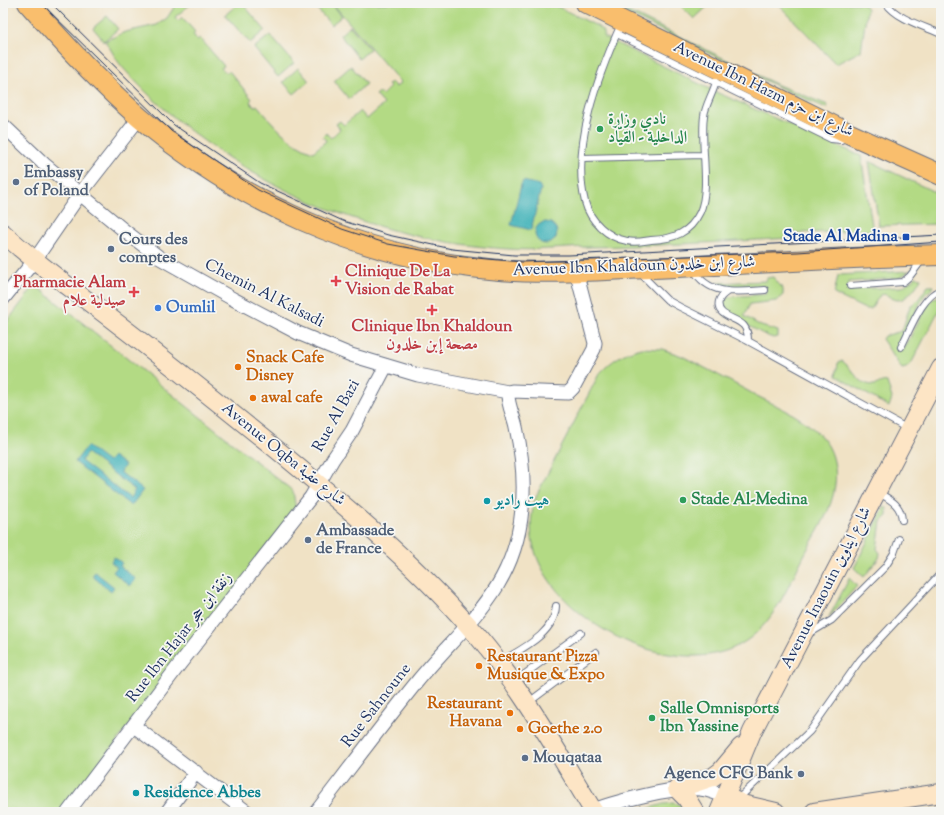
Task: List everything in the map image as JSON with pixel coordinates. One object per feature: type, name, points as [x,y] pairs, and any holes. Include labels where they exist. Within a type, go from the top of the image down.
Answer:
[{"type":"main road","name":"Avenue Ibn Khaldoun شارع ابن خلدون","points":[[28,3],[94,74],[140,117],[189,156],[226,181],[295,217],[329,232],[383,250],[438,263],[508,271],[546,272],[933,255]]},
{"type":"main road","name":"Avenue Ibn Hazm شارع ابن حزم","points":[[586,3],[620,28],[941,176]]},
{"type":"street","points":[[3,299],[34,261],[80,194],[140,117]]},
{"type":"street","name":"Chemin Al Kalsadi","points":[[3,124],[44,164],[80,194],[132,236],[176,268],[233,299],[317,341],[386,366],[445,381],[508,392],[568,393],[573,388],[594,349],[595,342],[576,271]]},
{"type":"street","name":"Avenue Oqba شارع عقبة","points":[[3,233],[34,261],[167,362],[319,484],[372,529],[467,624],[498,663],[527,703],[592,811]]},
{"type":"street","name":"Rue Al Bazi","points":[[319,484],[352,431],[386,366]]},
{"type":"street","name":"Avenue Inaouin شارع ايناوين","points":[[727,803],[752,732],[941,368]]},
{"type":"street","name":"Rue Sahnoune","points":[[316,812],[401,701],[467,624],[481,611],[497,588],[509,565],[518,538],[522,509],[522,467],[516,426],[508,392]]},
{"type":"street","name":"Rue Ibn Hajar زنقة ابن حجر","points":[[68,812],[88,783],[302,509],[319,484]]},
{"type":"street","points":[[134,726],[247,812]]},
{"type":"street","points":[[592,811],[611,804],[705,781],[721,771],[752,732]]},
{"type":"street","points":[[166,812],[196,772]]},
{"type":"street","points":[[677,789],[700,789],[727,803],[776,812]]},
{"type":"street","points":[[677,789],[687,799],[695,812]]},
{"type":"street","points":[[814,812],[941,793]]},
{"type":"lane","points":[[886,3],[892,10],[901,16],[941,34]]},
{"type":"lane","points":[[716,82],[704,113],[703,155],[705,196],[703,205],[694,224],[680,234],[670,238],[635,242],[626,241],[609,234],[596,223],[585,202],[582,176],[582,158],[584,133],[590,108],[620,28],[716,82],[831,138],[841,140],[850,134]]},
{"type":"lane","points":[[582,158],[703,155]]},
{"type":"lane","points":[[850,286],[903,282],[933,255]]},
{"type":"lane","points":[[691,266],[696,274],[714,288],[728,292],[765,290]]},
{"type":"lane","points":[[636,268],[667,300],[748,341],[909,429]]},
{"type":"lane","points":[[901,348],[927,298],[935,291],[941,290]]},
{"type":"lane","points":[[728,292],[721,297],[719,303],[722,314],[744,326],[748,334],[748,341]]},
{"type":"lane","points":[[877,491],[895,503],[901,513],[902,520]]},
{"type":"lane","points":[[801,637],[816,631],[832,620],[890,561],[899,539]]},
{"type":"lane","points":[[727,803],[810,731],[860,660],[941,573]]},
{"type":"lane","points":[[498,663],[545,631],[554,620],[556,606]]},
{"type":"lane","points":[[513,683],[581,633]]},
{"type":"lane","points":[[527,703],[596,652]]},
{"type":"green space","name":"نادي وزارة الداخلية - القيّاد","points":[[177,3],[192,3],[175,17],[178,21],[182,17],[195,32],[193,34],[197,40],[200,38],[224,66],[221,68],[226,73],[229,71],[252,99],[250,101],[254,107],[257,105],[282,133],[296,144],[313,152],[326,141],[323,136],[326,133],[331,138],[340,129],[336,124],[340,121],[344,125],[360,111],[367,119],[384,104],[376,95],[379,92],[382,95],[390,87],[388,85],[391,82],[396,87],[401,83],[332,3],[550,3],[597,26],[604,32],[604,37],[718,93],[861,156],[873,231],[791,233],[791,238],[638,246],[518,250],[454,243],[401,232],[349,217],[298,196],[250,171],[205,141],[162,107],[121,66],[105,41],[125,32],[157,25],[167,18]]},
{"type":"green space","points":[[239,3],[242,3],[265,30],[250,43],[225,15]]},
{"type":"green space","points":[[312,3],[331,3],[342,16],[331,25]]},
{"type":"green space","points":[[605,3],[615,5],[778,85],[828,105],[827,108],[793,94]]},
{"type":"green space","points":[[678,3],[711,3],[694,19]]},
{"type":"green space","points":[[777,3],[863,3],[867,9],[861,51],[836,64]]},
{"type":"green space","points":[[107,16],[118,29],[104,41],[93,28]]},
{"type":"green space","points":[[350,26],[370,49],[359,59],[340,35]]},
{"type":"green space","points":[[270,35],[294,63],[278,77],[254,48]]},
{"type":"green space","points":[[351,66],[366,84],[349,99],[334,81]]},
{"type":"green space","points":[[298,68],[309,81],[294,94],[283,82]]},
{"type":"green space","points":[[869,161],[941,195],[941,224],[879,226]]},
{"type":"green space","points":[[910,271],[899,278],[849,282],[849,289],[902,287],[916,277],[921,278],[915,288],[901,300],[893,299],[882,294],[871,309],[865,309],[834,294],[838,275]]},
{"type":"green space","points":[[773,277],[783,289],[783,295],[776,301],[750,304],[744,316],[761,326],[778,331],[778,337],[774,338],[762,334],[746,324],[730,313],[722,305],[724,300],[729,297],[766,294],[766,286],[727,288],[716,283],[766,281],[767,278]]},
{"type":"green space","points":[[35,285],[293,491],[296,510],[62,812],[3,812],[3,327]]},
{"type":"green space","points":[[928,286],[934,286],[925,294],[897,348],[903,351],[929,301],[941,295],[941,306],[911,364],[902,369],[882,339],[884,336],[902,331],[910,306],[917,301]]},
{"type":"green space","name":"Stade Al-Medina","points":[[642,348],[662,349],[682,356],[794,415],[811,426],[825,441],[831,451],[834,462],[836,473],[835,485],[828,511],[774,612],[757,633],[746,641],[718,653],[687,656],[655,651],[622,640],[592,622],[566,600],[546,575],[534,548],[531,522],[536,496],[599,374],[619,357]]},
{"type":"green space","points":[[842,361],[859,379],[867,384],[874,385],[887,382],[892,398],[889,407],[836,376],[838,363]]},
{"type":"green space","points":[[885,506],[887,509],[887,516],[881,521],[877,549],[880,553],[879,558],[864,577],[854,568]]},
{"type":"green space","points":[[849,579],[857,586],[829,617]]},
{"type":"green space","points":[[673,803],[681,805],[690,812],[637,812],[663,804]]},
{"type":"water","points":[[523,181],[539,185],[541,189],[531,230],[511,225]]},
{"type":"water","points":[[546,222],[550,223],[556,229],[556,237],[550,243],[546,244],[542,243],[536,237],[535,233],[536,229],[542,223]]},
{"type":"water","points":[[87,446],[108,462],[113,456],[125,465],[120,472],[143,490],[131,506],[75,462]],"holes":[[[87,453],[135,490],[130,498],[81,461]]]},
{"type":"water","points":[[114,557],[122,563],[120,566],[136,579],[130,586],[113,572],[117,567],[111,562]]},
{"type":"water","points":[[95,572],[114,587],[111,591],[92,576]]},
{"type":"tram line","points":[[41,3],[171,131],[258,190],[342,229],[388,244],[454,256],[522,262],[798,252],[941,242]]},
{"type":"tram line","points":[[51,3],[174,125],[260,183],[343,221],[388,235],[452,249],[514,255],[569,255],[941,235]]},
{"type":"place","name":"نادي وزارة الداخلية - القيّاد","points":[[600,129]]},
{"type":"place","name":"Embassy of Poland","points":[[16,182]]},
{"type":"place","name":"Stade Al Madina","points":[[906,237]]},
{"type":"place","name":"Cours des comptes","points":[[111,249]]},
{"type":"place","name":"Clinique De La Vision de Rabat","points":[[336,281]]},
{"type":"place","name":"Pharmacie Alam صيدلية علام","points":[[134,292]]},
{"type":"place","name":"Oumlil","points":[[158,308]]},
{"type":"place","name":"Clinique Ibn Khaldoun مصحة إبن خلدون","points":[[432,310]]},
{"type":"place","name":"Snack Cafe Disney","points":[[238,367]]},
{"type":"place","name":"awal cafe","points":[[253,398]]},
{"type":"place","name":"Stade Al-Medina","points":[[683,500]]},
{"type":"place","name":"هيت راديو","points":[[487,501]]},
{"type":"place","name":"Ambassade de France","points":[[308,540]]},
{"type":"place","name":"Restaurant Pizza Musique & Expo","points":[[479,666]]},
{"type":"place","name":"Restaurant Havana","points":[[510,713]]},
{"type":"place","name":"Salle Omnisports Ibn Yassine","points":[[652,718]]},
{"type":"place","name":"Goethe 2.0","points":[[520,729]]},
{"type":"place","name":"Mouqataa","points":[[525,758]]},
{"type":"place","name":"Agence CFG Bank","points":[[801,774]]},
{"type":"place","name":"Residence Abbes","points":[[136,793]]}]
